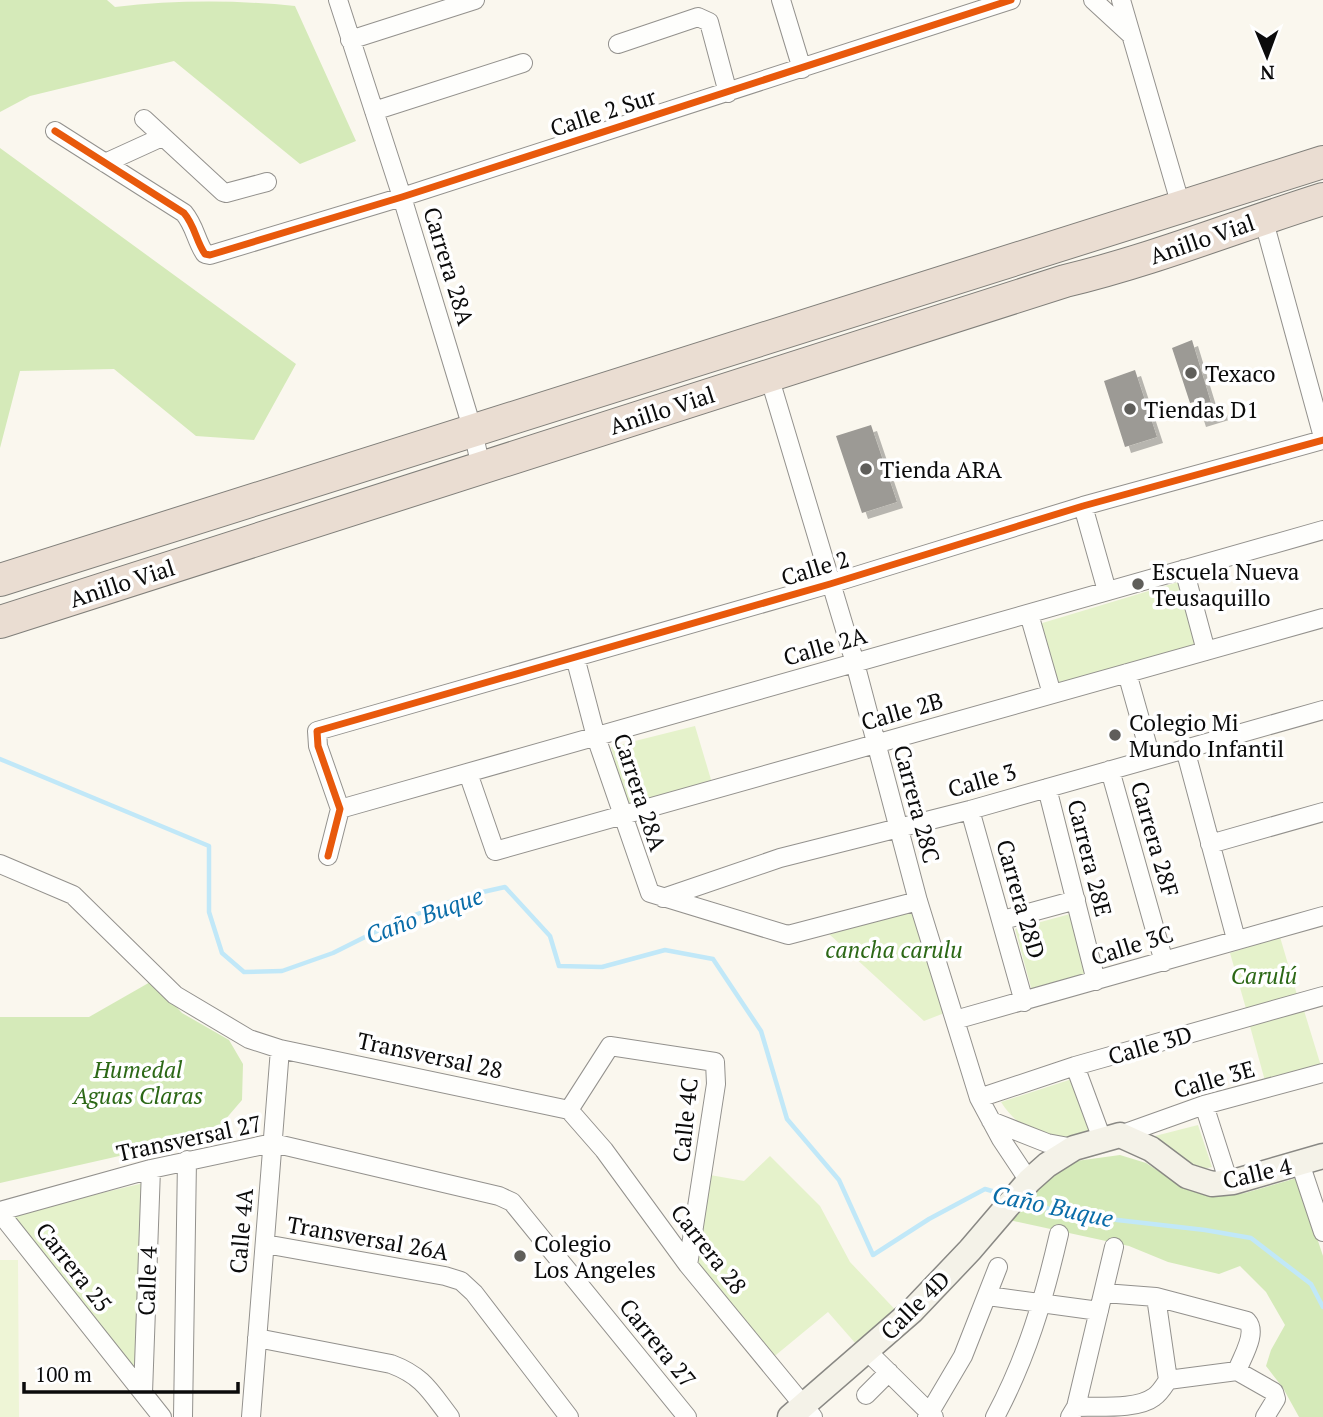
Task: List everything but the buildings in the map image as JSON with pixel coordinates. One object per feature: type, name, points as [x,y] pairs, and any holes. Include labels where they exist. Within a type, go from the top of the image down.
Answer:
[{"type":"highway","name":"Anillo Vial","points":[[0,580],[1323,162]]},
{"type":"highway","name":"Anillo Vial","points":[[0,622],[1065,281],[1202,241],[1226,230],[1323,199]]},
{"type":"street","name":"Carrera 28A","points":[[338,0],[402,197],[473,430],[481,468]]},
{"type":"street","points":[[350,40],[475,0]]},
{"type":"street","points":[[781,0],[802,69]]},
{"type":"street","name":"Calle 2 Sur","points":[[105,163],[184,213],[191,221],[205,254],[211,255],[402,197],[1012,0]]},
{"type":"street","points":[[1093,0],[1134,38]]},
{"type":"street","points":[[1121,0],[1181,206]]},
{"type":"street","points":[[618,44],[698,17],[704,18],[709,22],[728,93]]},
{"type":"street","points":[[374,111],[523,63]]},
{"type":"street","points":[[144,119],[223,192],[267,182]]},
{"type":"street","points":[[55,131],[105,163],[162,137]]},
{"type":"street","points":[[1263,218],[1323,438]]},
{"type":"street","name":"Carrera 28C","points":[[769,376],[855,663],[918,901],[979,1098],[1026,1184]]},
{"type":"street","name":"Calle 2","points":[[340,809],[318,746],[317,731],[830,584],[1083,506],[1323,438]]},
{"type":"street","points":[[1083,506],[1107,591]]},
{"type":"street","name":"Calle 2A","points":[[340,809],[1323,530]]},
{"type":"street","points":[[1184,569],[1206,651]]},
{"type":"street","points":[[1029,614],[1052,694]]},
{"type":"street","name":"Calle 2B","points":[[468,773],[495,851],[1323,618]]},
{"type":"street","name":"Carrera 28A","points":[[575,657],[596,737],[646,888],[660,897]]},
{"type":"street","points":[[1127,673],[1151,758]]},
{"type":"street","name":"Calle 3","points":[[660,897],[780,858],[970,810],[1323,710]]},
{"type":"street","points":[[1185,749],[1236,939]]},
{"type":"street","name":"Carrera 28F","points":[[1110,770],[1164,961]]},
{"type":"street","name":"Carrera 28E","points":[[1047,788],[1096,981]]},
{"type":"street","points":[[328,856],[340,809]]},
{"type":"street","name":"Carrera 28D","points":[[970,810],[1024,1002]]},
{"type":"street","points":[[1210,844],[1323,812]]},
{"type":"street","name":"Transversal 28","points":[[0,864],[73,895],[175,995],[249,1039],[280,1049],[569,1110]]},
{"type":"street","points":[[660,897],[788,935],[918,901]]},
{"type":"street","points":[[1003,920],[1076,901]]},
{"type":"street","name":"Calle 3C","points":[[955,1020],[1323,916]]},
{"type":"street","name":"Calle 3D","points":[[979,1098],[1075,1066],[1323,996]]},
{"type":"street","name":"Calle 4C","points":[[569,1110],[610,1046],[715,1062],[716,1084],[688,1265]]},
{"type":"street","name":"Calle 4A","points":[[251,1417],[280,1049]]},
{"type":"street","points":[[1026,1184],[1047,1165],[1074,1148],[1111,1137],[1075,1066]]},
{"type":"street","name":"Calle 3E","points":[[1111,1137],[1204,1105],[1323,1073]]},
{"type":"street","points":[[1204,1105],[1229,1183]]},
{"type":"street","name":"Carrera 28","points":[[569,1110],[604,1150],[802,1413]]},
{"type":"street","points":[[991,1121],[1047,1143],[1074,1148]]},
{"type":"street","name":"Calle 4","points":[[1111,1137],[1151,1149],[1193,1180],[1212,1184],[1229,1183],[1311,1160]]},
{"type":"street","name":"Transversal 27","points":[[0,1212],[187,1160],[273,1143],[499,1196],[512,1202]]},
{"type":"street","points":[[183,1417],[187,1160]]},
{"type":"street","points":[[1311,1160],[1323,1232]]},
{"type":"street","name":"Calle 4","points":[[143,1393],[152,1169]]},
{"type":"street","name":"Calle 4D","points":[[802,1413],[938,1285],[1026,1184]]},
{"type":"street","name":"Carrera 27","points":[[512,1202],[687,1417]]},
{"type":"street","name":"Carrera 25","points":[[0,1212],[162,1417]]},
{"type":"street","points":[[995,1417],[1013,1383],[1042,1305],[1059,1234]]},
{"type":"street","name":"Transversal 26A","points":[[265,1244],[461,1281],[474,1293],[569,1417]]},
{"type":"street","points":[[1114,1247],[1073,1412],[1133,1405],[1147,1402],[1157,1396],[1168,1380],[1156,1297]]},
{"type":"street","points":[[868,1352],[931,1416],[962,1356],[998,1267]]},
{"type":"street","points":[[1104,1293],[1156,1297],[1247,1321],[1251,1326],[1251,1333],[1237,1371]]},
{"type":"street","points":[[988,1296],[1099,1311]]},
{"type":"street","points":[[257,1338],[391,1364],[407,1370],[421,1379],[450,1417]]},
{"type":"street","points":[[1168,1380],[1237,1371],[1271,1389],[1276,1399],[1265,1417]]},
{"type":"street","points":[[866,1395],[889,1372]]},
{"type":"green space","points":[[0,0],[107,0],[115,7],[205,2],[295,6],[356,141],[300,164],[174,61],[30,96],[0,112]]},
{"type":"green space","points":[[0,148],[296,364],[254,440],[196,436],[114,369],[20,371],[0,448]]},
{"type":"green space","points":[[1185,580],[1206,653],[1061,694],[1039,624]]},
{"type":"green space","points":[[695,726],[715,793],[629,818],[611,747]]},
{"type":"green space","name":"cancha carulu","points":[[914,910],[947,1012],[924,1021],[829,934]]},
{"type":"green space","points":[[1070,914],[1088,975],[1032,991],[1015,929]]},
{"type":"green space","name":"Carulú","points":[[1280,937],[1298,998],[1247,1012],[1230,953]]},
{"type":"green space","name":"Humedal Aguas Claras","points":[[152,981],[182,1013],[229,1040],[243,1064],[242,1100],[212,1135],[0,1183],[0,1017],[89,1017]]},
{"type":"green space","name":"Carulú","points":[[1302,1004],[1321,1066],[1265,1081],[1248,1019]]},
{"type":"green space","points":[[1075,1078],[1093,1129],[1076,1135],[1060,1138],[1034,1131],[1012,1116],[1001,1102]]},
{"type":"green space","points":[[1198,1125],[1212,1167],[1194,1171],[1172,1156],[1155,1136]]},
{"type":"green space","points":[[1120,1155],[1146,1163],[1188,1190],[1213,1197],[1245,1193],[1297,1178],[1323,1256],[1323,1417],[1299,1417],[1283,1388],[1266,1366],[1271,1350],[1285,1325],[1266,1292],[1240,1266],[1219,1274],[1168,1262],[1129,1246],[1009,1220],[1053,1174],[1076,1161]]},
{"type":"green space","points":[[770,1156],[820,1206],[850,1262],[904,1319],[863,1352],[828,1312],[765,1364],[690,1271],[710,1175],[744,1181]]},
{"type":"green space","points":[[144,1183],[140,1378],[12,1214]]},
{"type":"green space","points":[[0,1260],[18,1260],[19,1417],[0,1417]]},
{"type":"waterway","name":"Caño Buque","points":[[0,759],[209,846],[209,912],[222,953],[244,972],[282,971],[333,953],[391,924],[465,896],[505,887],[550,936],[559,966],[602,967],[665,950],[713,959],[761,1031],[787,1119],[839,1180],[873,1255],[929,1219],[985,1189],[1006,1195]]},
{"type":"waterway","name":"Caño Buque","points":[[1024,1201],[1065,1214],[1251,1238],[1311,1284],[1323,1307]]},
{"type":"cycle path","points":[[55,131],[184,213],[205,254],[210,255],[402,197],[1011,0]]},
{"type":"cycle path","points":[[328,856],[340,809],[318,746],[317,731],[830,584],[1083,506],[1323,440]]},
{"type":"place","name":"Texaco","points":[[1191,373]]},
{"type":"place","name":"Tiendas D1","points":[[1130,409]]},
{"type":"place","name":"Tienda ARA","points":[[866,469]]},
{"type":"place","name":"Escuela Nueva Teusaquillo","points":[[1138,584]]},
{"type":"place","name":"Colegio Mi Mundo Infantil","points":[[1115,735]]},
{"type":"place","name":"Colegio Los Angeles","points":[[520,1256]]}]
